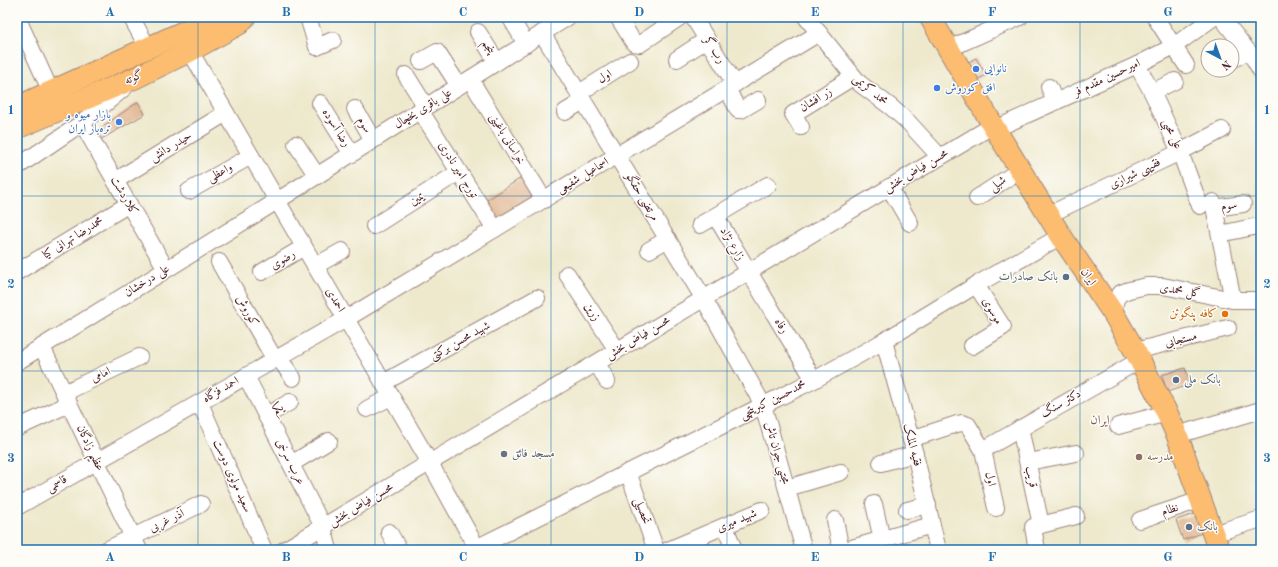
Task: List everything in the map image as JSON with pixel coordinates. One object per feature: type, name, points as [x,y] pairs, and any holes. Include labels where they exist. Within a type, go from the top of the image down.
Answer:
[{"type":"main road","name":"گوته","points":[[17,128],[135,78],[196,40],[216,17]]},
{"type":"main road","name":"گوته","points":[[17,107],[148,48],[196,40],[239,24],[245,17]]},
{"type":"main road","name":"ایران","points":[[930,17],[994,128],[1060,236],[1113,313],[1138,355],[1177,435],[1216,542]]},
{"type":"street","points":[[20,17],[17,18],[51,92]]},
{"type":"street","points":[[131,17],[148,48]]},
{"type":"street","points":[[308,17],[316,47],[333,40]]},
{"type":"street","points":[[510,17],[526,44]]},
{"type":"street","points":[[618,17],[631,40],[640,44],[680,17]]},
{"type":"street","name":"رب گر","points":[[693,17],[731,86]]},
{"type":"street","name":"محمد کریمی","points":[[806,17],[853,77],[909,123],[940,157]]},
{"type":"street","points":[[948,49],[1020,17]]},
{"type":"street","points":[[1155,17],[1186,65]]},
{"type":"street","name":"امیرحسین مقدم فر","points":[[994,128],[1138,65],[1174,46],[1214,17]]},
{"type":"street","points":[[1221,17],[1256,58]]},
{"type":"street","name":"علی باقری یخچال","points":[[277,200],[526,44],[559,19]]},
{"type":"street","name":"پنجم","points":[[478,32],[497,62]]},
{"type":"street","name":"مرتضی حقگو","points":[[542,33],[704,299]]},
{"type":"street","name":"اسماعیل شفیعی","points":[[346,319],[819,33]]},
{"type":"street","name":"احمدی","points":[[196,40],[226,113],[430,463],[476,549]]},
{"type":"street","points":[[677,59],[706,40]]},
{"type":"street","name":"خراسانی باغینی","points":[[421,61],[437,52],[464,83],[544,200]]},
{"type":"street","points":[[1240,59],[1256,58]]},
{"type":"street","name":"اول","points":[[565,112],[581,97],[630,62]]},
{"type":"street","name":"علی محبی","points":[[1138,65],[1180,152],[1209,206],[1220,234],[1233,300]]},
{"type":"street","name":"تورج امیر نادری","points":[[406,75],[459,172],[495,229]]},
{"type":"street","name":"زر افشان","points":[[801,127],[793,114],[853,77]]},
{"type":"street","points":[[17,167],[82,123],[135,78]]},
{"type":"street","points":[[1152,92],[1175,81]]},
{"type":"street","points":[[731,86],[738,110],[742,110],[758,100]]},
{"type":"street","points":[[1049,87],[1055,102]]},
{"type":"street","name":"رضا آسوده","points":[[320,103],[352,154]]},
{"type":"street","name":"سوم","points":[[355,109],[373,140]]},
{"type":"street","name":"حیدر دانش","points":[[115,180],[226,113]]},
{"type":"street","name":"کلاردشت","points":[[82,123],[166,269]]},
{"type":"street","name":"محسن فیاض بخش","points":[[284,550],[889,187],[994,128]]},
{"type":"street","name":"فقیهی شیرازی","points":[[1048,216],[1222,130]]},
{"type":"street","points":[[296,144],[317,176]]},
{"type":"street","name":"واعظی","points":[[189,191],[251,156]]},
{"type":"street","name":"شبلی","points":[[977,198],[1020,170]]},
{"type":"street","name":"یمین","points":[[374,226],[459,172]]},
{"type":"street","name":"زارع نژاد","points":[[700,226],[768,185]]},
{"type":"street","points":[[889,187],[910,223]]},
{"type":"street","name":"علی درخشان","points":[[17,362],[277,200]]},
{"type":"street","name":"محمدرضا تهرانی کیا","points":[[17,272],[128,204]]},
{"type":"street","name":"سوم","points":[[1209,206],[1243,204]]},
{"type":"street","name":"زارع نژاد","points":[[716,217],[749,272]]},
{"type":"street","points":[[1220,234],[1253,227]]},
{"type":"street","name":"محمدحسین کبریتچی","points":[[476,549],[814,380],[884,341],[1060,236]]},
{"type":"street","points":[[649,250],[668,239]]},
{"type":"street","name":"رضوی","points":[[262,272],[304,247]]},
{"type":"street","points":[[316,266],[342,251]]},
{"type":"street","name":"کوروش","points":[[219,262],[277,359]]},
{"type":"street","name":"رفاه","points":[[749,272],[814,380]]},
{"type":"street","name":"زرین","points":[[567,274],[617,350]]},
{"type":"street","name":"موسوی","points":[[972,346],[1003,327],[976,285]]},
{"type":"street","name":"گل محمدی","points":[[1113,313],[1116,300],[1121,293],[1147,286],[1163,286],[1233,300],[1261,300]]},
{"type":"street","name":"شهید محسن برکتی","points":[[387,390],[537,298]]},
{"type":"street","name":"مجتبی جوان تاش","points":[[704,299],[764,405],[804,550]]},
{"type":"street","name":"احمد فزگاه","points":[[96,461],[346,319]]},
{"type":"street","name":"مستجابی","points":[[1138,355],[1228,328]]},
{"type":"street","name":"فقیه الملک","points":[[884,341],[915,454],[938,550]]},
{"type":"street","name":"عظیم زادگان","points":[[42,347],[136,544]]},
{"type":"street","name":"دکتر سنگ","points":[[983,450],[1138,355]]},
{"type":"street","name":"امامی","points":[[17,428],[139,357]]},
{"type":"street","points":[[277,359],[293,378]]},
{"type":"street","points":[[597,363],[607,381]]},
{"type":"street","name":"عرب سرخی","points":[[246,376],[323,527],[329,550]]},
{"type":"street","points":[[367,409],[387,390]]},
{"type":"street","name":"یکم","points":[[266,416],[290,402]]},
{"type":"street","name":"سعید مولوی دوست","points":[[200,403],[264,550]]},
{"type":"street","points":[[1177,435],[1261,410]]},
{"type":"street","points":[[1118,426],[1167,413]]},
{"type":"street","name":"اول","points":[[911,439],[962,423],[968,425],[983,450],[996,508]]},
{"type":"street","name":"قریب","points":[[1020,428],[1041,525]]},
{"type":"street","points":[[291,464],[329,441]]},
{"type":"street","points":[[1028,462],[1076,452]]},
{"type":"street","points":[[881,463],[915,454]]},
{"type":"street","name":"قاسمی","points":[[17,506],[96,461]]},
{"type":"street","name":"تحصیلی","points":[[628,472],[656,550]]},
{"type":"street","points":[[787,488],[841,472]]},
{"type":"street","name":"نظام","points":[[1140,520],[1200,500]]},
{"type":"street","name":"آذر غربی","points":[[106,550],[136,544],[201,504]]},
{"type":"street","points":[[874,504],[882,540]]},
{"type":"street","points":[[907,510],[928,505]]},
{"type":"street","name":"شهید میری","points":[[668,550],[762,510]]},
{"type":"street","points":[[1037,550],[1033,528],[1076,516]]},
{"type":"street","points":[[1216,542],[1261,519]]},
{"type":"street","points":[[835,520],[841,550]]},
{"type":"street","points":[[845,550],[932,525]]},
{"type":"street","points":[[725,526],[734,550]]},
{"type":"street","points":[[389,532],[399,550]]},
{"type":"building","name":"نانوایی","points":[[976,58],[986,75],[977,80],[967,63]]},
{"type":"building","name":"بازار میوه و تره‌بار ایران","points":[[138,102],[145,114],[98,141],[96,131]]},
{"type":"building","points":[[524,176],[538,199],[496,222],[484,202]]},
{"type":"building","name":"بانک ملی","points":[[1185,368],[1191,384],[1167,392],[1162,375]]},
{"type":"building","name":"بانک","points":[[1195,514],[1202,533],[1183,540],[1176,520]]},
{"type":"tunnel","points":[[91,89],[147,56]]},
{"type":"place","name":"نانوایی","points":[[976,69]]},
{"type":"place","name":"افق کوروش","points":[[937,88]]},
{"type":"place","name":"بازار میوه و تره‌بار ایران","points":[[119,122]]},
{"type":"place","name":"بانک صادرات","points":[[1066,277]]},
{"type":"place","name":"کافه پنگوئن","points":[[1225,314]]},
{"type":"place","name":"بانک ملی","points":[[1176,380]]},
{"type":"place","name":"مسجد فائق","points":[[504,454]]},
{"type":"place","name":"مدرسه","points":[[1139,457]]},
{"type":"place","name":"بانک","points":[[1189,527]]},
{"type":"district","name":"ایران","points":[[1100,420]]}]
